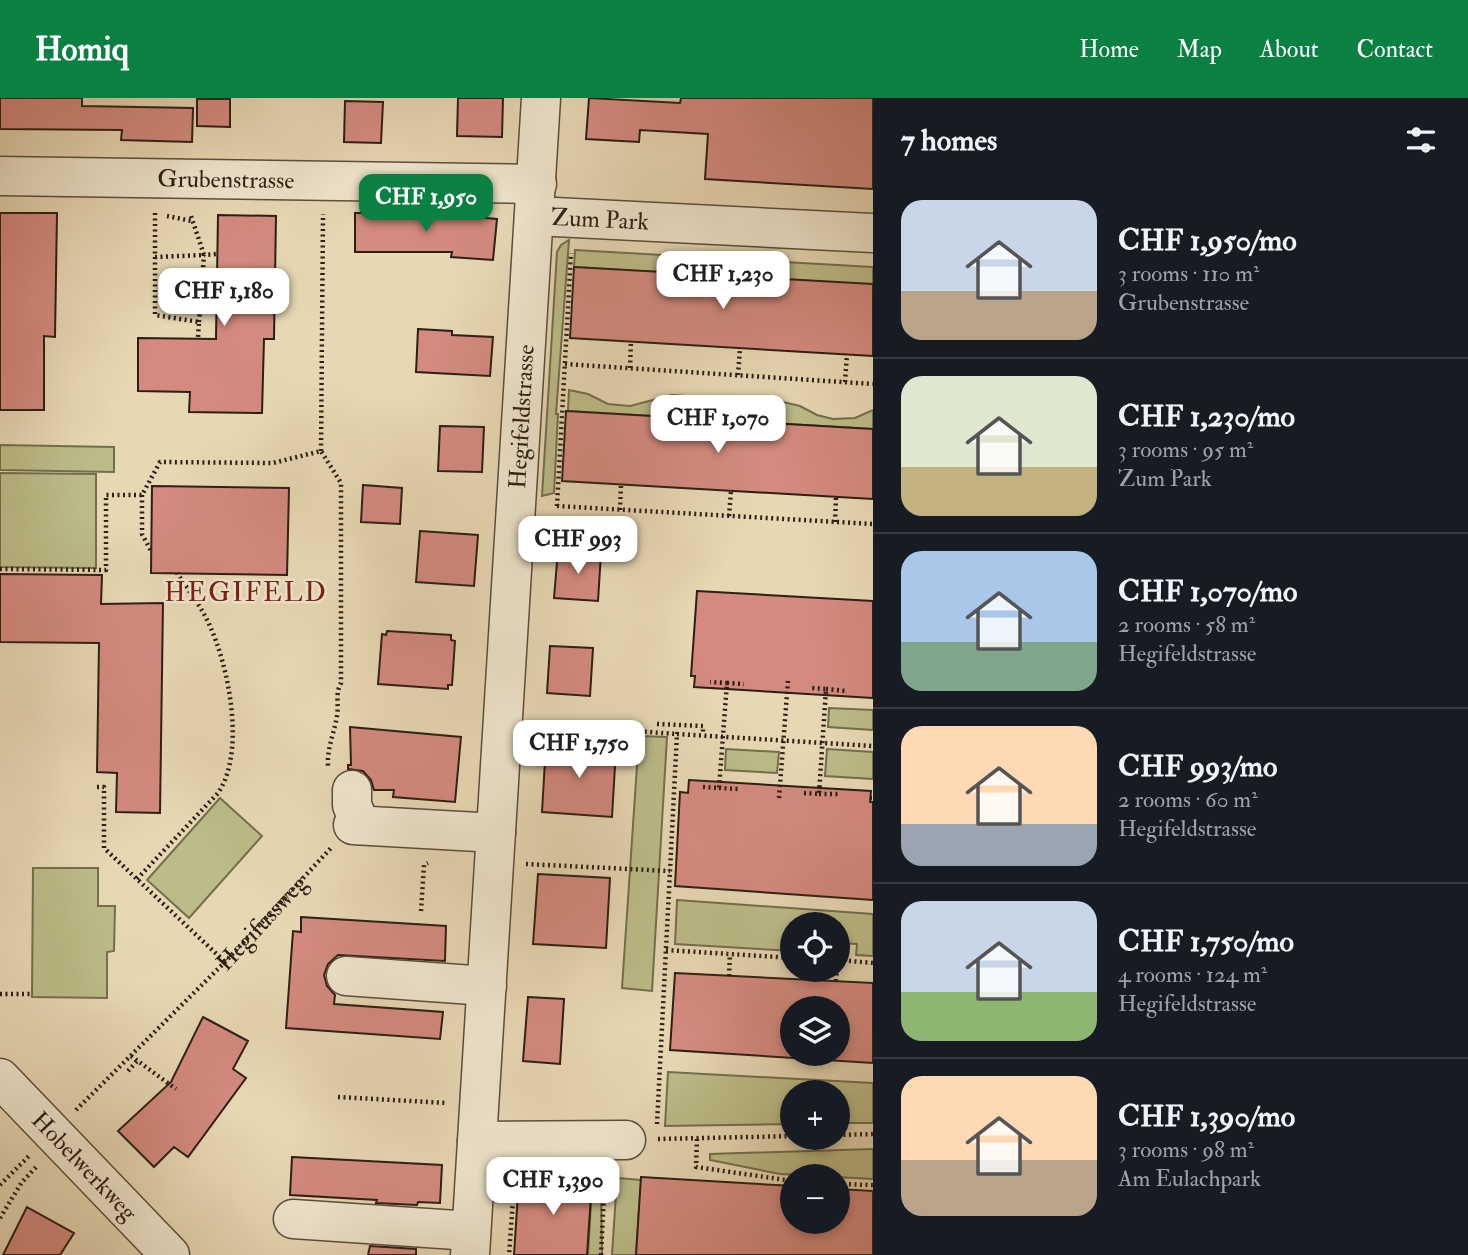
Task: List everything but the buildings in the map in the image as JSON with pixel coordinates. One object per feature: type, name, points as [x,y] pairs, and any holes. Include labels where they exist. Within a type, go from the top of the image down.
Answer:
[{"type":"street","name":"Hegifeldstrasse","points":[[293,1219],[470,1243],[487,986],[506,848],[503,722],[541,98]]},
{"type":"street","name":"Grubenstrasse","points":[[0,176],[164,190],[324,180],[536,200]]},
{"type":"street","name":"Zum Park","points":[[536,200],[873,233]]},
{"type":"street","points":[[348,803],[506,848]]},
{"type":"street","points":[[346,976],[487,986]]},
{"type":"street","name":"Hobelwerkweg","points":[[0,1078],[170,1255]]},
{"type":"street","points":[[477,1141],[629,1140]]},
{"type":"path","points":[[324,180],[321,451],[341,483],[341,683],[338,687],[337,715],[327,750],[348,803]]},
{"type":"path","points":[[164,190],[192,221]]},
{"type":"path","points":[[164,190],[192,221],[204,255],[198,338]]},
{"type":"path","points":[[164,190],[155,257],[155,315],[199,322]]},
{"type":"path","points":[[155,257],[217,254]]},
{"type":"path","points":[[630,369],[631,341]]},
{"type":"path","points":[[738,375],[740,348]]},
{"type":"path","points":[[845,382],[847,354]]},
{"type":"path","points":[[565,365],[873,384]]},
{"type":"path","points":[[151,551],[142,534],[142,495],[159,462],[273,463],[321,451]]},
{"type":"path","points":[[620,510],[621,485]]},
{"type":"path","points":[[729,516],[731,491]]},
{"type":"path","points":[[0,569],[106,570],[106,495],[142,495]]},
{"type":"path","points":[[835,522],[836,497]]},
{"type":"path","points":[[556,506],[873,524]]},
{"type":"path","points":[[137,879],[218,793],[226,781],[231,762],[230,711],[219,652],[209,624],[177,573]]},
{"type":"path","points":[[779,798],[788,681]]},
{"type":"path","points":[[710,682],[744,684]]},
{"type":"path","points":[[719,788],[727,683]]},
{"type":"path","points":[[811,688],[846,691]]},
{"type":"path","points":[[819,794],[826,689]]},
{"type":"path","points":[[503,722],[873,746]]},
{"type":"path","points":[[657,724],[703,726],[702,735]]},
{"type":"path","points":[[555,744],[556,725]]},
{"type":"path","points":[[601,1255],[629,1140],[666,950],[677,734]]},
{"type":"path","points":[[97,787],[104,787],[104,848],[225,962]]},
{"type":"path","points":[[703,787],[739,789]]},
{"type":"path","points":[[804,793],[839,794]]},
{"type":"path","name":"Hegifussweg","points":[[68,1118],[225,962],[348,803]]},
{"type":"path","points":[[421,911],[424,865],[431,861],[434,829]]},
{"type":"path","points":[[506,848],[546,865],[670,871]]},
{"type":"path","points":[[545,874],[546,865]]},
{"type":"path","points":[[666,950],[780,957]]},
{"type":"path","points":[[729,976],[730,954]]},
{"type":"path","points":[[850,961],[873,962]]},
{"type":"path","points":[[0,994],[32,995]]},
{"type":"path","points":[[131,1056],[177,1089]]},
{"type":"path","points":[[128,1071],[137,1061]]},
{"type":"path","points":[[338,1097],[448,1103]]},
{"type":"path","points":[[850,1135],[873,1134]]},
{"type":"path","points":[[629,1140],[780,1136]]},
{"type":"path","points":[[697,1139],[696,1167],[780,1179]]},
{"type":"path","points":[[0,1185],[32,1153]]},
{"type":"path","points":[[0,1218],[22,1182],[41,1162]]},
{"type":"path","points":[[733,1182],[734,1173]]},
{"type":"path","points":[[850,1184],[873,1185]]},
{"type":"green space","points":[[569,240],[556,414],[554,493],[542,496],[557,252],[561,245]]},
{"type":"green space","points":[[575,250],[873,267],[873,285],[574,267]]},
{"type":"green space","points":[[569,390],[588,394],[608,404],[630,406],[672,395],[685,396],[709,407],[732,413],[779,401],[833,419],[855,418],[873,410],[873,429],[568,411]]},
{"type":"green space","points":[[0,445],[114,447],[114,472],[0,470]]},
{"type":"green space","points":[[0,473],[96,474],[96,568],[0,567]]},
{"type":"green space","points":[[829,708],[873,710],[873,730],[828,727]]},
{"type":"green space","points":[[639,736],[667,737],[652,991],[622,988]]},
{"type":"green space","points":[[726,749],[779,752],[777,773],[725,770]]},
{"type":"green space","points":[[827,749],[873,752],[873,779],[825,776]]},
{"type":"green space","points":[[220,798],[262,836],[189,918],[147,880]]},
{"type":"green space","points":[[33,868],[98,868],[98,906],[115,906],[114,951],[107,952],[107,998],[32,997]]},
{"type":"green space","points":[[677,900],[845,912],[780,912],[780,950],[675,944]]},
{"type":"green space","points":[[850,912],[873,914],[873,956],[856,955],[857,944],[850,944]]},
{"type":"green space","points":[[668,1072],[817,1080],[780,1080],[780,1124],[665,1126]]},
{"type":"green space","points":[[850,1082],[873,1083],[873,1123],[850,1123]]},
{"type":"green space","points":[[873,1149],[873,1179],[850,1178],[850,1164],[780,1164],[780,1174],[710,1160],[710,1154]]},
{"type":"green space","points":[[617,1178],[641,1180],[636,1255],[612,1255]]},
{"type":"green space","points":[[592,1187],[601,1188],[602,1255],[588,1255]]},
{"type":"district","name":"HEGIFELD","points":[[246,592]]}]
